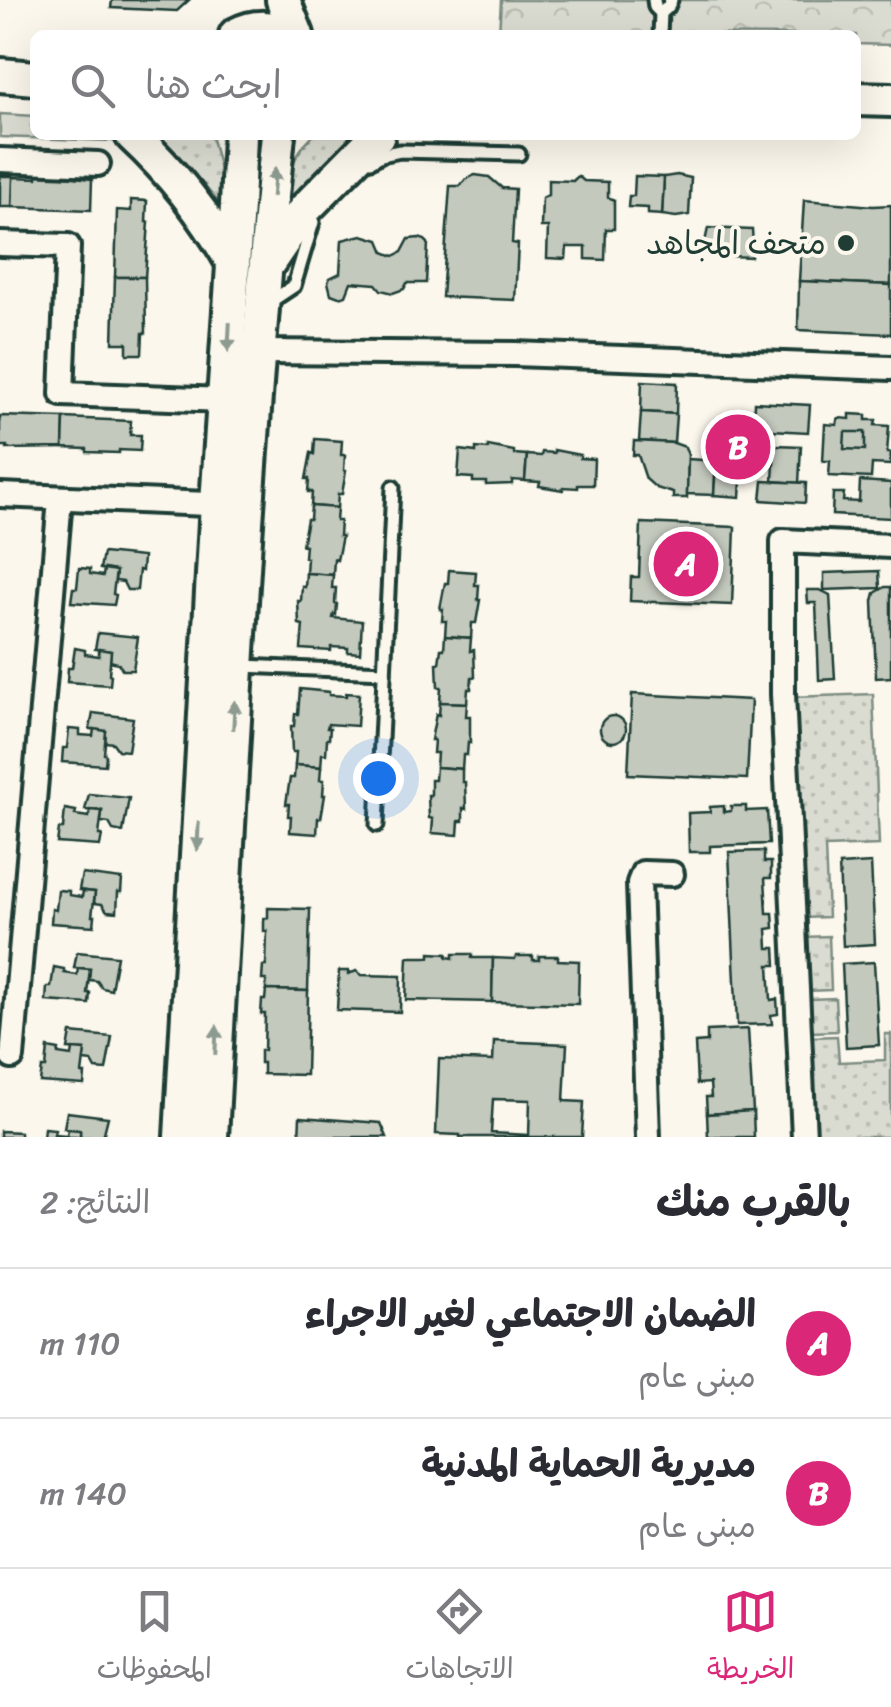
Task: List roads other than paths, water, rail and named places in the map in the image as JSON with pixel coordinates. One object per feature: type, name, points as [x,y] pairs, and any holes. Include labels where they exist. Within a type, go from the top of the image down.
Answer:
[{"type":"main road","points":[[234,30],[242,0]]},
{"type":"main road","points":[[284,0],[293,30]]},
{"type":"main road","points":[[246,30],[276,30]]},
{"type":"main road","points":[[0,75],[30,78]]},
{"type":"main road","points":[[861,98],[891,100]]},
{"type":"main road","points":[[137,140],[199,208],[233,263]]},
{"type":"main road","points":[[211,1137],[237,666],[225,400],[240,140]]},
{"type":"main road","points":[[181,1137],[232,505],[264,306],[278,140]]},
{"type":"main road","points":[[266,266],[305,209],[373,140]]},
{"type":"street","points":[[0,160],[98,164]]},
{"type":"street","points":[[0,244],[68,246],[62,394],[225,400]]},
{"type":"street","points":[[258,352],[514,354],[891,368]]},
{"type":"street","points":[[0,496],[232,505]]},
{"type":"street","points":[[12,1057],[60,499]]},
{"type":"street","points":[[804,1137],[784,694],[783,541],[891,546]]},
{"type":"street","points":[[648,1137],[639,883],[644,872],[672,874]]},
{"type":"lane","points":[[654,0],[661,12],[660,30]]},
{"type":"lane","points":[[661,12],[672,0]]},
{"type":"lane","points":[[338,195],[364,166],[381,154],[400,150],[519,154]]},
{"type":"lane","points":[[264,306],[294,286],[311,224],[324,210]]},
{"type":"lane","points":[[377,826],[393,487]]},
{"type":"lane","points":[[237,666],[384,672]]},
{"type":"place","name":"متحف المجاهد","points":[[846,243]]},
{"type":"place","name":"مديرية الحماية المدنية","points":[[738,447]]},
{"type":"place","name":"الضمان الاجتماعي لغير الاجراء","points":[[686,564]]}]
